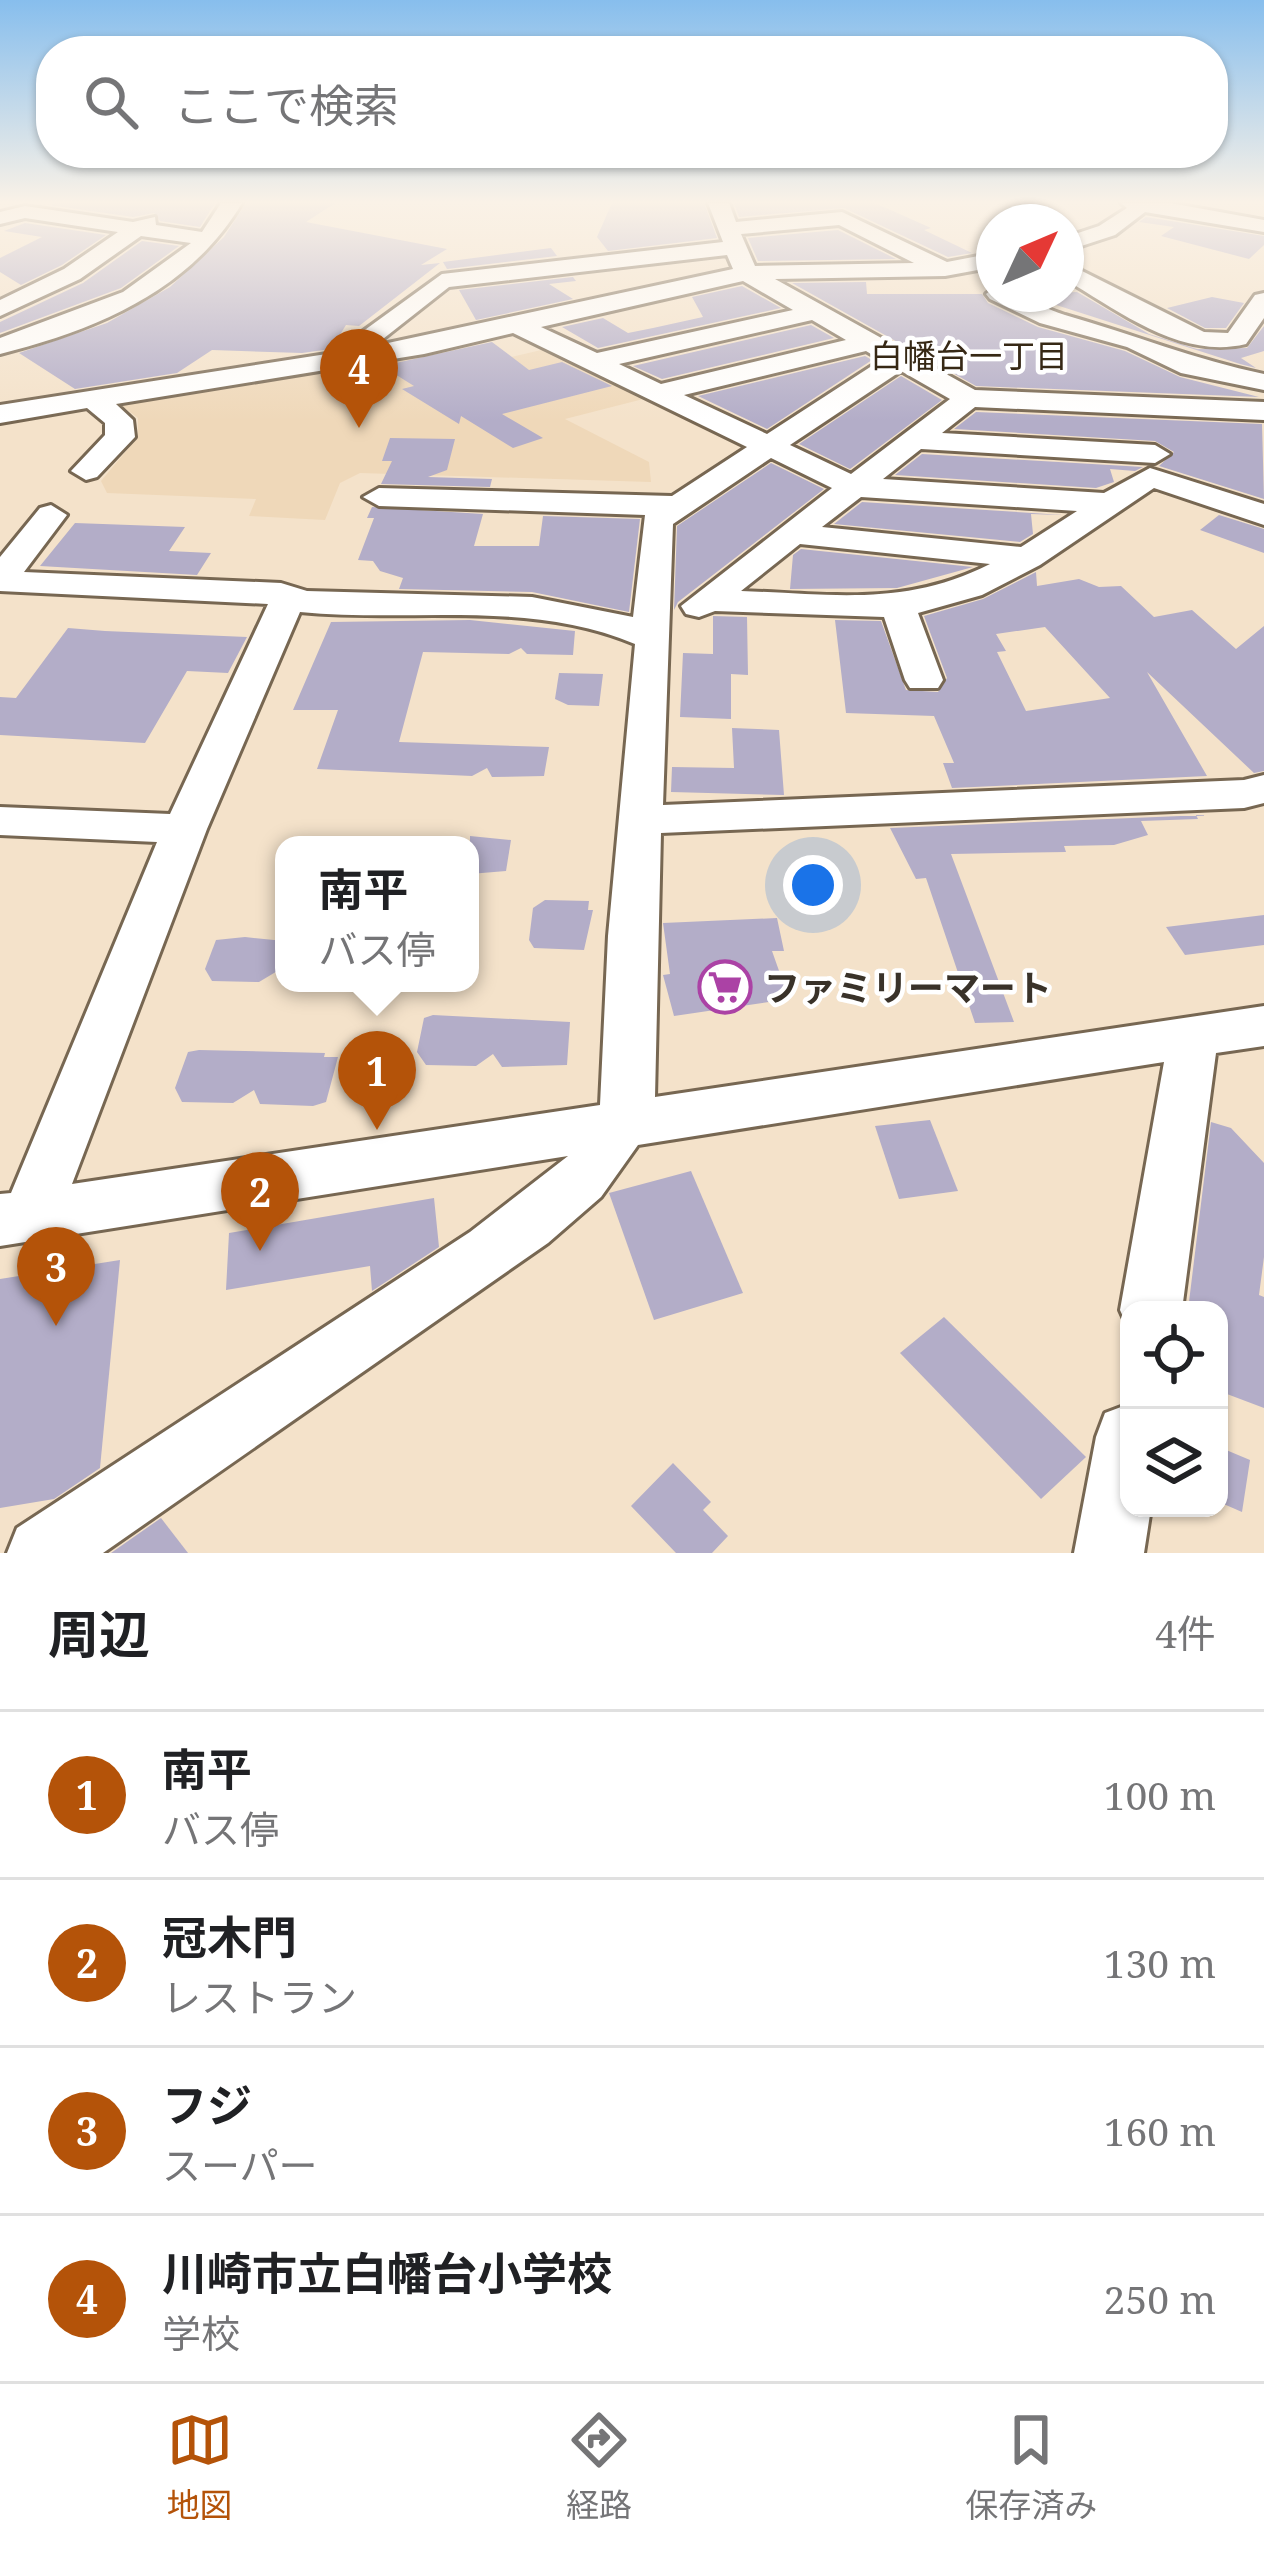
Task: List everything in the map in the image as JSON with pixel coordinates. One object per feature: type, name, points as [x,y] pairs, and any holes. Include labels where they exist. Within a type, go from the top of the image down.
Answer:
[{"type":"street","points":[[0,309],[70,275]]},
{"type":"street","points":[[0,346],[64,328],[161,275]]},
{"type":"street","points":[[340,360],[442,280],[485,275]]},
{"type":"street","points":[[618,275],[628,300]]},
{"type":"street","points":[[0,414],[340,360],[518,326],[628,300],[682,275]]},
{"type":"street","points":[[770,275],[816,312],[969,398],[1264,411]]},
{"type":"street","points":[[1084,280],[1204,341],[1228,344],[1237,339],[1264,300]]},
{"type":"street","points":[[594,362],[816,312]]},
{"type":"street","points":[[1036,312],[1136,342],[1190,368],[1264,382]]},
{"type":"street","points":[[0,321],[37,336]]},
{"type":"street","points":[[518,326],[855,487],[1105,503]]},
{"type":"street","points":[[660,392],[870,342]]},
{"type":"street","points":[[43,1553],[534,1221],[589,1171],[621,1124],[628,1094],[630,977],[654,639],[650,613],[657,520],[900,359]]},
{"type":"street","points":[[654,639],[969,398]]},
{"type":"street","points":[[86,471],[120,437],[119,420],[94,400]]},
{"type":"street","points":[[707,600],[898,607],[970,588],[1028,558],[1153,465],[1179,410]]},
{"type":"street","points":[[917,440],[1153,465],[1264,515]]},
{"type":"street","points":[[379,497],[680,506]]},
{"type":"street","points":[[0,580],[51,515]]},
{"type":"street","points":[[794,534],[1028,558]]},
{"type":"street","points":[[0,580],[550,610],[654,639]]},
{"type":"street","points":[[15,1218],[288,599]]},
{"type":"street","points":[[898,607],[924,680]]},
{"type":"street","points":[[643,820],[1257,803]]},
{"type":"street","points":[[0,821],[185,830]]},
{"type":"street","points":[[15,1218],[1264,1026]]},
{"type":"street","points":[[1152,1301],[1190,1067],[1189,1037]]},
{"type":"street","points":[[1109,1553],[1120,1489]]},
{"type":"shaded area","points":[[554,347],[655,396],[565,419],[649,462],[651,482],[360,473],[340,483],[325,520],[249,516],[256,499],[107,493],[101,481],[138,437],[138,418],[118,403],[436,350],[465,368]]},
{"type":"building","points":[[6,275],[41,275],[21,285]]},
{"type":"building","points":[[94,275],[138,275],[121,288],[0,333],[0,322]]},
{"type":"building","points":[[182,275],[424,275],[359,326],[346,325],[331,349],[302,353],[212,350],[177,373],[75,389],[19,353],[107,323]]},
{"type":"building","points":[[573,277],[576,281],[549,284],[573,299],[476,320],[459,290]]},
{"type":"building","points":[[866,282],[867,294],[976,294],[976,312],[1007,312],[1038,327],[1125,351],[1180,377],[1259,397],[976,386],[792,283]]},
{"type":"building","points":[[742,286],[781,308],[598,348],[562,327],[603,318],[628,333],[703,317],[692,297]]},
{"type":"building","points":[[1084,296],[1149,334],[1197,349],[1247,348],[1264,326],[1264,351],[1241,358],[1256,368],[1078,312],[1084,312]]},
{"type":"building","points":[[1212,297],[1244,303],[1226,328],[1205,328],[1167,308]]},
{"type":"building","points":[[811,325],[834,338],[662,379],[633,366]]},
{"type":"building","points":[[492,342],[529,370],[562,362],[612,386],[502,414],[543,438],[513,448],[461,416],[459,424],[402,389],[414,386],[382,366]]},
{"type":"building","points":[[865,356],[872,360],[767,429],[698,396]]},
{"type":"building","points":[[901,376],[942,400],[850,469],[799,444]]},
{"type":"building","points":[[976,412],[1262,424],[1264,499],[1159,466],[1174,452],[1155,441],[954,429]]},
{"type":"building","points":[[390,438],[455,439],[447,470],[428,477],[492,479],[490,487],[381,484],[392,461],[382,461]]},
{"type":"building","points":[[922,454],[1143,467],[1110,469],[1114,482],[1096,488],[895,475]]},
{"type":"building","points":[[771,463],[824,489],[678,602],[674,610],[677,526]]},
{"type":"building","points":[[862,502],[1063,515],[1031,514],[1033,534],[1020,542],[834,524]]},
{"type":"building","points":[[372,507],[483,514],[474,546],[539,546],[543,516],[640,519],[629,612],[532,592],[399,589],[403,578],[380,571],[373,561],[358,560],[374,518],[367,518]]},
{"type":"building","points":[[1219,515],[1264,529],[1264,553],[1200,530]]},
{"type":"building","points":[[75,523],[185,527],[169,551],[211,553],[197,575],[40,566]]},
{"type":"building","points":[[801,549],[973,567],[897,588],[790,589],[793,555]]},
{"type":"building","points":[[1036,572],[1037,586],[1079,579],[1099,587],[1121,586],[1154,617],[1192,610],[1236,649],[1264,626],[1264,771],[1254,773],[1147,672],[1207,776],[952,788],[943,763],[954,763],[934,716],[846,713],[835,620],[881,621],[906,690],[938,692],[947,678],[924,616],[983,599]],"holes":[[[1045,627],[1110,698],[1026,711],[997,652],[1006,651],[996,634]]]},
{"type":"building","points":[[713,616],[747,617],[748,675],[731,674],[731,719],[680,717],[683,653],[713,654]]},
{"type":"building","points":[[470,620],[575,631],[573,655],[527,654],[521,648],[509,654],[423,652],[399,742],[549,747],[544,776],[492,777],[487,768],[472,776],[317,769],[338,710],[293,710],[331,622]]},
{"type":"building","points":[[68,628],[247,637],[228,673],[187,671],[145,743],[0,735],[0,697],[16,698]]},
{"type":"building","points":[[559,673],[603,674],[599,706],[568,705],[555,699]]},
{"type":"building","points":[[732,728],[779,730],[784,795],[671,792],[672,767],[734,768]]},
{"type":"building","points":[[1196,815],[1198,819],[1141,821],[1148,835],[1114,845],[1064,846],[1066,852],[951,854],[1014,1022],[975,1023],[926,878],[916,879],[890,828]]},
{"type":"building","points":[[479,837],[511,840],[506,871],[479,873]]},
{"type":"building","points":[[545,900],[589,901],[588,910],[593,910],[584,950],[534,948],[529,940],[533,908]]},
{"type":"building","points":[[1264,915],[1264,945],[1185,955],[1166,927]]},
{"type":"building","points":[[777,918],[784,951],[772,951],[789,999],[674,1016],[663,975],[670,974],[663,923]]},
{"type":"building","points":[[216,940],[275,940],[275,972],[259,982],[212,981],[205,969]]},
{"type":"building","points":[[424,1018],[570,1022],[567,1065],[502,1067],[493,1054],[476,1066],[426,1065],[417,1052]]},
{"type":"building","points":[[188,1052],[338,1057],[326,1102],[313,1106],[260,1104],[254,1090],[233,1103],[182,1102],[175,1088]]},
{"type":"building","points":[[930,1120],[958,1191],[899,1199],[875,1126]]},
{"type":"building","points":[[1211,1122],[1231,1128],[1264,1163],[1259,1295],[1264,1297],[1264,1408],[1228,1394],[1228,1301],[1189,1301]]},
{"type":"building","points":[[691,1171],[743,1293],[654,1320],[609,1193]]},
{"type":"building","points":[[434,1198],[439,1247],[372,1291],[370,1266],[226,1290],[229,1233]]},
{"type":"building","points":[[120,1260],[100,1468],[54,1499],[0,1508],[0,1279]]},
{"type":"building","points":[[944,1317],[1086,1457],[1041,1499],[900,1353]]},
{"type":"building","points":[[1228,1451],[1250,1460],[1242,1512],[1228,1506]]},
{"type":"building","points":[[673,1463],[711,1502],[703,1510],[728,1536],[712,1553],[676,1553],[631,1506]]},
{"type":"building","points":[[161,1518],[188,1553],[111,1553]]},
{"type":"place","name":"川崎市立白幡台小学校","points":[[359,428]]},
{"type":"place","name":"ファミリーマート","points":[[725,987]]},
{"type":"place","name":"南平","points":[[377,1130]]},
{"type":"place","name":"冠木門","points":[[260,1251]]},
{"type":"place","name":"フジ","points":[[56,1326]]},
{"type":"district","name":"白幡台一丁目","points":[[969,355]]}]
